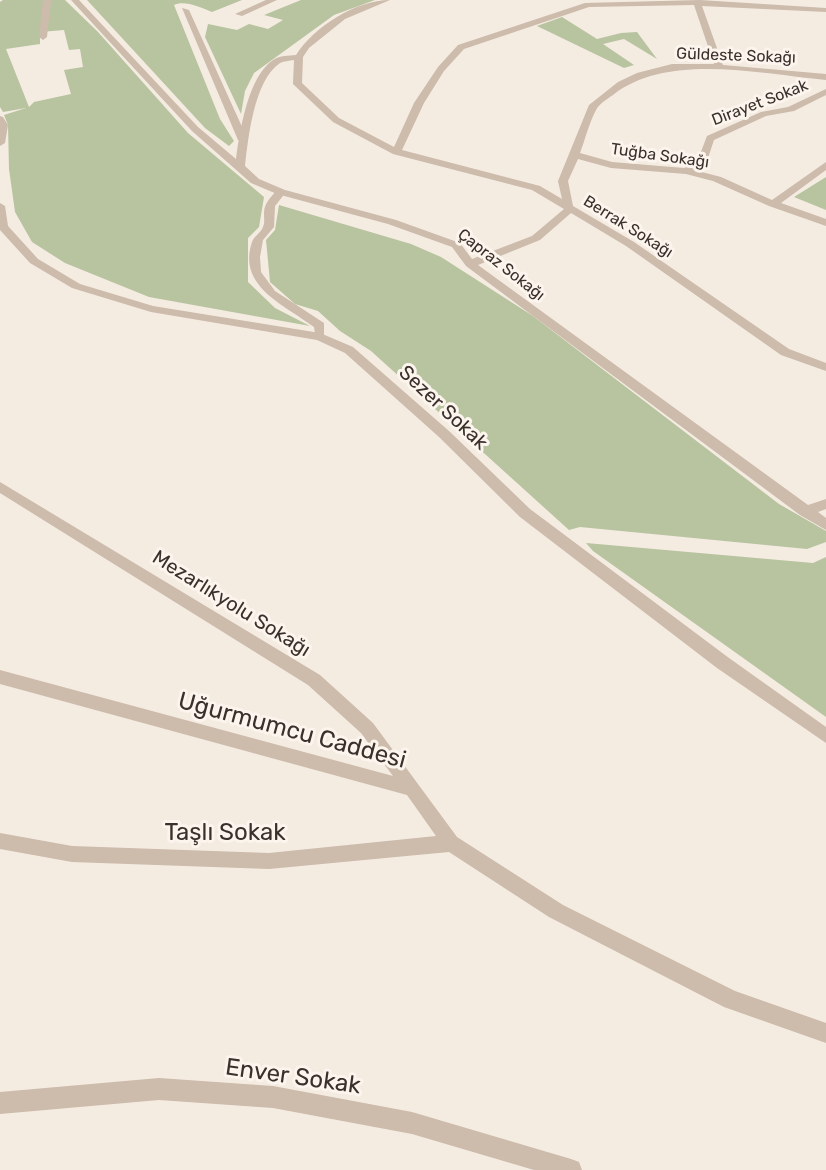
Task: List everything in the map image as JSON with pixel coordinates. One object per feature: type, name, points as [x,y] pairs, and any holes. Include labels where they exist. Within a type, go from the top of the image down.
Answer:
[{"type":"street","points":[[43,37],[47,0]]},
{"type":"street","name":"Çapraz Sokağı","points":[[75,0],[195,129],[255,181],[281,192],[427,233],[456,245],[470,264],[826,525]]},
{"type":"street","points":[[239,14],[273,0]]},
{"type":"street","points":[[240,167],[243,140],[256,93],[266,72],[278,60],[300,57],[306,46],[342,17],[386,0]]},
{"type":"street","points":[[396,152],[419,103],[441,69],[461,47],[588,5],[696,1],[826,10]]},
{"type":"street","points":[[696,1],[720,68]]},
{"type":"street","points":[[185,10],[243,140]]},
{"type":"street","name":"Berrak Sokağı","points":[[300,57],[297,84],[336,120],[396,152],[536,189],[630,244],[785,352],[826,367]]},
{"type":"street","name":"Güldeste Sokağı","points":[[569,210],[563,181],[592,107],[621,84],[640,75],[672,67],[720,68],[826,77]]},
{"type":"street","name":"Dirayet Sokak","points":[[686,171],[703,158],[710,138],[764,114],[790,109],[826,93]]},
{"type":"street","points":[[0,119],[3,125],[0,143]]},
{"type":"street","name":"Tuğba Sokağı","points":[[575,155],[611,165],[686,171],[717,179],[773,204],[826,223]]},
{"type":"street","points":[[773,204],[826,165]]},
{"type":"street","points":[[281,192],[270,205],[268,228],[258,239],[256,273],[261,285],[288,307],[306,314],[320,326],[320,337]]},
{"type":"street","name":"Sezer Sokak","points":[[0,206],[3,227],[34,261],[76,286],[151,309],[320,337],[349,350],[525,513],[723,663],[826,736]]},
{"type":"street","points":[[470,264],[536,237],[569,210]]},
{"type":"street","name":"Mezarlıkyolu Sokağı","points":[[0,487],[314,680],[367,728],[413,789]]},
{"type":"street","points":[[804,511],[826,504]]},
{"type":"street","name":"Uğurmumcu Caddesi","points":[[0,677],[413,789],[451,843],[556,911],[732,1000],[826,1033]]},
{"type":"street","name":"Taşlı Sokak","points":[[0,841],[72,854],[269,861],[451,843]]},
{"type":"street","name":"Enver Sokak","points":[[0,1102],[159,1089],[273,1096],[412,1123],[571,1170]]},
{"type":"green space","points":[[3,0],[65,0],[98,32],[188,133],[264,197],[259,227],[248,238],[248,282],[275,308],[310,326],[149,297],[65,263],[32,242],[15,212],[9,169],[8,125],[4,115],[26,108],[3,112],[0,107],[0,2]],"holes":[[[64,30],[69,50],[80,49],[83,67],[64,70],[71,94],[34,102],[29,107],[6,49],[40,44],[40,32]]]},
{"type":"green space","points":[[87,0],[242,0],[212,12],[187,4],[174,5],[220,119],[234,141],[229,146],[205,128]]},
{"type":"green space","points":[[301,0],[375,0],[334,15],[254,73],[245,91],[241,114],[205,37],[208,24],[237,30],[249,24],[268,29],[283,20],[264,15]]},
{"type":"green space","points":[[562,17],[597,39],[637,32],[657,59],[624,39],[603,44],[634,65],[624,68],[537,26]]},
{"type":"green space","points":[[826,177],[826,210],[794,197]]},
{"type":"green space","points":[[279,205],[411,244],[441,257],[533,316],[779,504],[826,531],[826,542],[807,549],[580,527],[569,530],[371,351],[340,331],[318,311],[295,304],[270,282],[266,240],[275,230]]},
{"type":"green space","points":[[586,543],[813,563],[826,557],[826,717],[593,551]]}]
